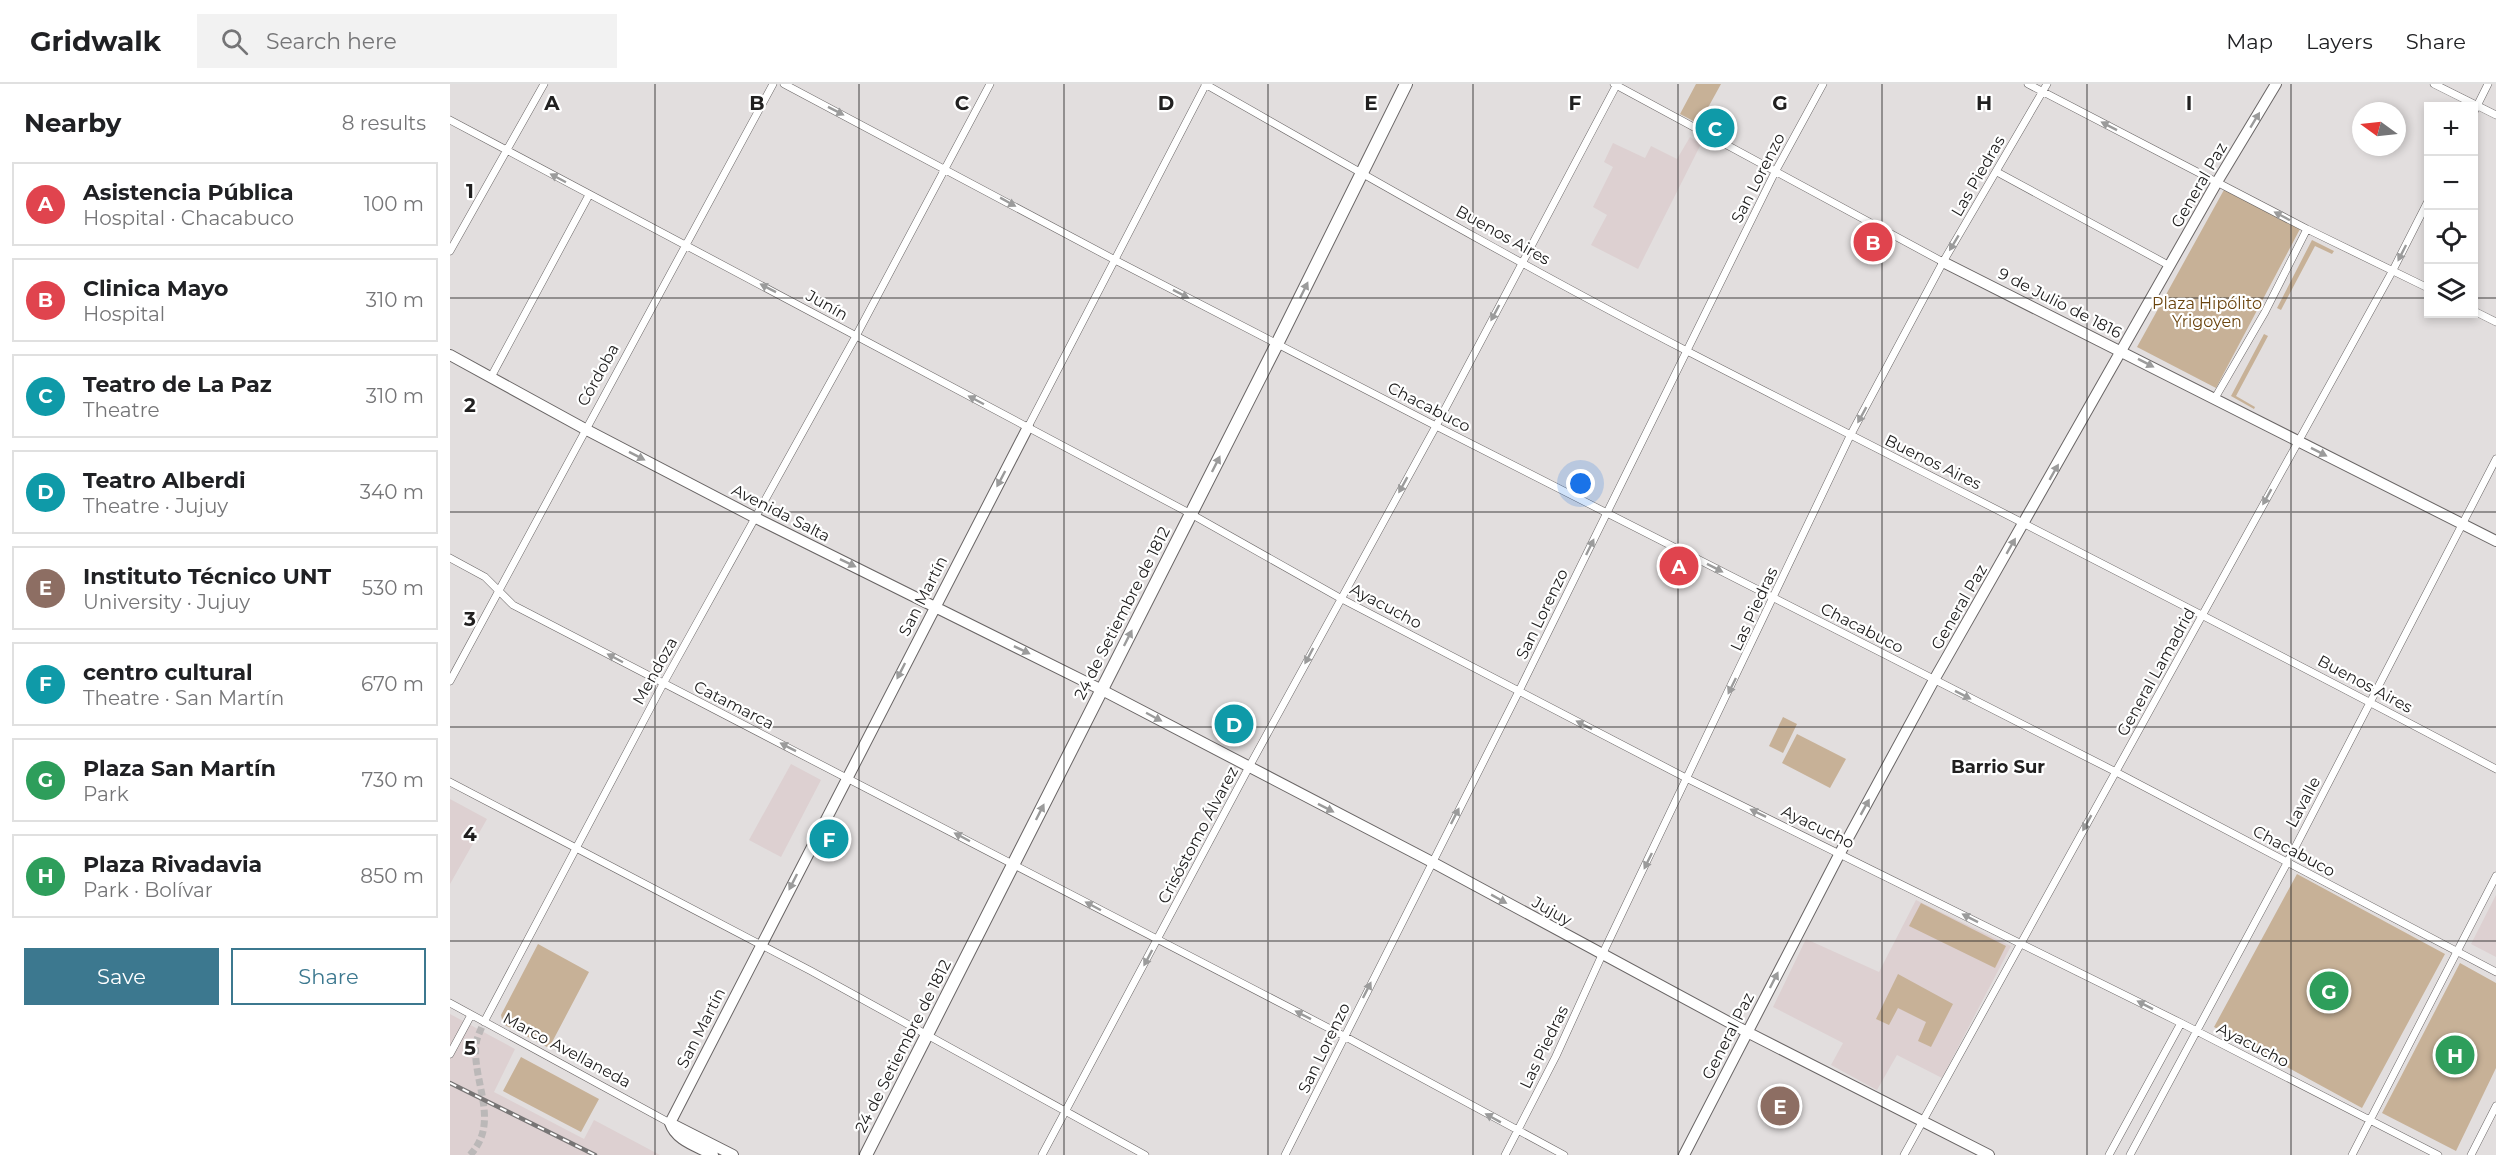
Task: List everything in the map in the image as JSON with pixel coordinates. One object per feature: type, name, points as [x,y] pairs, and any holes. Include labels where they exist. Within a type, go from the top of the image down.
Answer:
[{"type":"main road","name":"24 de Setiembre de 1812","points":[[866,1155],[1277,344],[1406,84]]},
{"type":"street","points":[[450,251],[544,84]]},
{"type":"street","name":"Córdoba","points":[[450,681],[773,84]]},
{"type":"street","name":"Chacabuco","points":[[784,84],[1115,260],[1606,514],[2116,772],[2496,972]]},
{"type":"street","name":"Mendoza","points":[[484,1022],[575,847],[754,517],[856,336],[990,84]]},
{"type":"street","name":"Buenos Aires","points":[[1206,84],[1687,351],[1850,436],[2024,522],[2496,769]]},
{"type":"street","name":"San Martín","points":[[670,1123],[934,607],[1206,84]]},
{"type":"street","name":"9 de Julio de 1816","points":[[1616,84],[1943,262],[2496,541]]},
{"type":"street","name":"Crisóstomo Álvarez","points":[[1042,1155],[1340,598],[1436,426],[1616,84]]},
{"type":"street","name":"San Lorenzo","points":[[1285,1155],[1519,691],[1774,172],[1823,84]]},
{"type":"street","points":[[2028,84],[2307,229],[2424,286]]},
{"type":"street","name":"Las Piedras","points":[[1505,1155],[1556,1056],[1850,436],[1943,262],[2047,84]]},
{"type":"street","name":"General Paz","points":[[1684,1155],[1840,853],[1934,680],[2217,182],[2276,84]]},
{"type":"street","points":[[2434,84],[2464,102]]},
{"type":"street","points":[[2478,103],[2488,84]]},
{"type":"street","points":[[2478,110],[2496,115]]},
{"type":"street","name":"Junín","points":[[450,120],[1191,514]]},
{"type":"street","points":[[1996,172],[2170,266]]},
{"type":"street","points":[[491,377],[589,195]]},
{"type":"street","name":"General Lamadrid","points":[[1904,1155],[2393,270],[2424,209]]},
{"type":"street","points":[[2215,398],[2265,312],[2307,229]]},
{"type":"street","points":[[2478,313],[2496,322]]},
{"type":"street","name":"Avenida Salta","points":[[450,355],[585,429],[754,517],[1102,690]]},
{"type":"street","name":"Lavalle","points":[[2130,1155],[2287,863],[2496,459]]},
{"type":"street","name":"Ayacucho","points":[[1191,514],[1340,598],[1688,778],[2181,1023],[2438,1155]]},
{"type":"street","name":"Catamarca","points":[[450,558],[485,577],[513,605],[1344,1036],[1564,1155]]},
{"type":"street","name":"Jujuy","points":[[1102,690],[1432,862],[1747,1032],[1989,1155]]},
{"type":"street","points":[[450,782],[761,945],[1145,1155]]},
{"type":"street","points":[[2352,1155],[2496,876]]},
{"type":"street","name":"Marco Avellaneda","points":[[450,1003],[733,1155]]},
{"type":"street","points":[[450,1054],[471,1015]]},
{"type":"street","points":[[2109,1155],[2181,1023]]},
{"type":"street","points":[[2470,1155],[2496,1106]]},
{"type":"street","name":"Marco Avellaneda","points":[[670,1123],[674,1133],[713,1155]]},
{"type":"shaded area","points":[[1690,137],[1701,144],[1638,269],[1591,245],[1607,215],[1593,207],[1613,167],[1604,162],[1613,143],[1645,158],[1651,146],[1677,159]]},
{"type":"shaded area","points":[[791,764],[821,780],[781,857],[749,840]]},
{"type":"shaded area","points":[[450,799],[487,819],[450,884]]},
{"type":"shaded area","points":[[2496,895],[2496,957],[2471,944]]},
{"type":"shaded area","points":[[1916,900],[2011,946],[1942,1078],[1897,1055],[1877,1090],[1831,1065],[1843,1043],[1773,1007],[1806,939],[1879,972]]},
{"type":"shaded area","points":[[450,1014],[515,1049],[494,1092],[584,1139],[594,1120],[660,1155],[450,1155]]},
{"type":"green space","points":[[1696,84],[1721,84],[1699,124],[1680,114]]},
{"type":"green space","name":"Plaza Hipólito Yrigoyen","points":[[2225,188],[2300,229],[2216,388],[2137,347]]},
{"type":"green space","points":[[2312,240],[2334,251],[2332,254],[2315,246],[2281,310],[2277,308]]},
{"type":"green space","points":[[2264,334],[2268,336],[2236,396],[2255,407],[2254,409],[2231,396]]},
{"type":"green space","points":[[1783,717],[1797,724],[1783,753],[1769,746]]},
{"type":"green space","points":[[1797,734],[1846,759],[1830,788],[1782,763]]},
{"type":"green space","points":[[2297,874],[2445,954],[2362,1108],[2214,1027]]},
{"type":"green space","points":[[1921,903],[2006,946],[1995,968],[1909,926]]},
{"type":"green space","points":[[538,944],[589,972],[549,1048],[503,1024],[501,1015]]},
{"type":"green space","points":[[2460,963],[2496,983],[2496,1068],[2456,1151],[2382,1113]]},
{"type":"green space","points":[[1898,974],[1953,1004],[1931,1047],[1918,1041],[1926,1022],[1898,1008],[1889,1025],[1876,1019]]},
{"type":"green space","points":[[521,1057],[599,1099],[581,1132],[503,1091]]},
{"type":"tunnel","points":[[470,1155],[479,1142],[483,1129],[483,1101],[476,1058],[477,1041],[484,1022]]},
{"type":"railway","points":[[450,1083],[595,1155]]},
{"type":"place","name":"Teatro de La Paz","points":[[1715,128]]},
{"type":"place","name":"Clinica Mayo","points":[[1873,242]]},
{"type":"place","name":"Asistencia Pública","points":[[1679,566]]},
{"type":"place","name":"Teatro Alberdi","points":[[1234,724]]},
{"type":"place","name":"centro cultural","points":[[829,839]]},
{"type":"place","name":"Plaza San Martín","points":[[2329,991]]},
{"type":"place","name":"Plaza Rivadavia","points":[[2455,1055]]},
{"type":"place","name":"Instituto Técnico UNT","points":[[1780,1106]]},
{"type":"district","name":"Barrio Sur","points":[[1998,767]]}]
